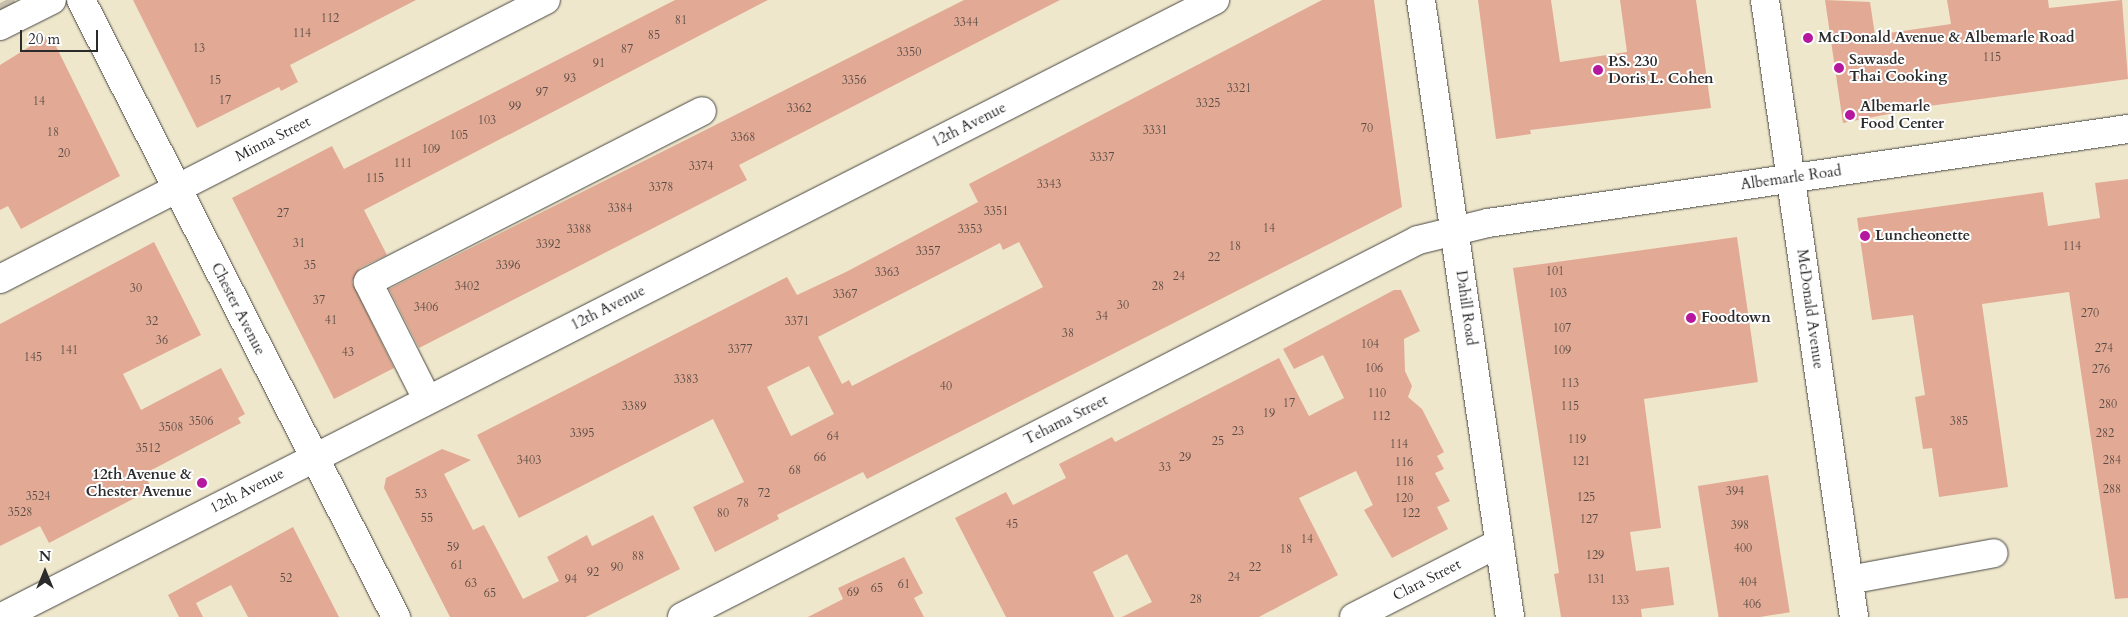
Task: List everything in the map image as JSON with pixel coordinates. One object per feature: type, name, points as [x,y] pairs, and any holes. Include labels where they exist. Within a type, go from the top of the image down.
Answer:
[{"type":"street","points":[[5,20],[52,0]]},
{"type":"street","name":"Chester Avenue","points":[[81,0],[396,617]]},
{"type":"street","name":"Minna Street","points":[[0,279],[546,0]]},
{"type":"street","name":"12th Avenue","points":[[2,617],[1215,0]]},
{"type":"street","name":"Dahill Road","points":[[1421,0],[1510,617]]},
{"type":"street","name":"McDonald Avenue","points":[[1766,0],[1854,617]]},
{"type":"street","points":[[428,399],[368,282],[702,111]]},
{"type":"street","name":"Albemarle Road","points":[[1454,231],[1791,178],[2128,129]]},
{"type":"street","name":"Tehama Street","points":[[682,617],[1418,240],[1454,231]]},
{"type":"street","name":"Clara Street","points":[[1354,617],[1499,543]]},
{"type":"street","points":[[1849,580],[1994,553]]},
{"type":"building","points":[[133,0],[416,0],[290,65],[298,82],[281,91],[279,87],[197,128]]},
{"type":"building","points":[[675,0],[768,0],[364,210],[387,255],[360,268],[352,282],[394,368],[334,399],[232,198],[332,146],[344,169]]},
{"type":"building","points":[[964,0],[1060,0],[739,165],[747,180],[419,348],[389,289]]},
{"type":"building","points":[[1322,0],[1374,0],[1402,207],[867,479],[863,472],[777,515],[779,519],[715,552],[693,507],[744,482],[713,419],[519,518],[477,435],[787,277],[797,295],[846,272],[978,202],[969,184]],"holes":[[[1019,242],[1043,287],[852,386],[849,380],[842,384],[818,337],[1000,243],[1003,250]],[[809,366],[834,414],[791,436],[767,387]]]},
{"type":"building","name":"P.S. 230 Doris L. Cohen","points":[[1478,0],[1551,0],[1560,62],[1627,52],[1620,0],[1696,0],[1711,108],[1530,130],[1531,134],[1496,139]]},
{"type":"building","points":[[1825,0],[1870,2],[1875,35],[1951,24],[1947,0],[2048,0],[2049,8],[2122,0],[2128,79],[1929,106],[1843,123]]},
{"type":"building","points":[[50,34],[120,176],[21,229],[8,206],[0,210],[0,65]]},
{"type":"building","points":[[2128,179],[2128,598],[2115,599],[2069,292],[1982,304],[2008,487],[1939,497],[1932,448],[1923,449],[1915,397],[1925,395],[1913,315],[1872,320],[1857,218],[2043,192],[2048,226],[2100,218],[2095,183]]},
{"type":"building","points":[[1737,237],[1758,382],[1644,399],[1661,528],[1630,532],[1636,571],[1669,567],[1674,605],[1641,609],[1642,617],[1561,617],[1554,574],[1559,573],[1513,268]]},
{"type":"building","points":[[154,242],[201,335],[123,374],[141,410],[221,368],[245,414],[238,418],[241,423],[144,474],[152,489],[49,543],[40,526],[0,546],[0,324]]},
{"type":"building","points":[[1394,290],[1401,290],[1420,331],[1404,339],[1405,371],[1412,386],[1408,397],[1422,409],[1444,452],[1437,456],[1444,469],[1435,473],[1450,501],[1437,507],[1448,529],[1392,558],[1364,510],[1373,505],[1356,471],[1299,498],[1338,575],[1259,617],[1122,617],[1152,602],[1127,554],[1093,572],[1114,617],[1006,617],[955,518],[1006,492],[1013,505],[1066,478],[1059,464],[1112,437],[1115,442],[1279,358],[1309,416],[1344,398],[1323,355],[1294,369],[1283,349]]},
{"type":"building","points":[[442,449],[471,460],[444,474],[473,530],[484,525],[523,599],[559,581],[547,557],[587,535],[592,546],[653,515],[680,569],[586,617],[450,617],[384,488],[386,478]]},
{"type":"building","points":[[1768,475],[1790,612],[1760,617],[1719,617],[1698,486]]},
{"type":"building","points":[[293,527],[339,617],[248,617],[231,585],[196,603],[203,617],[179,617],[168,595]]},
{"type":"building","points":[[904,557],[923,593],[914,598],[924,617],[808,617],[843,599],[838,588]]},
{"type":"tunnel","points":[[0,3],[5,13]]},
{"type":"place","name":"McDonald Avenue & Albemarle Road","points":[[1808,38]]},
{"type":"place","name":"Sawasde Thai Cooking","points":[[1839,68]]},
{"type":"place","name":"P.S. 230 Doris L. Cohen","points":[[1598,70]]},
{"type":"place","name":"Albemarle Food Center","points":[[1850,115]]},
{"type":"place","name":"Luncheonette","points":[[1865,236]]},
{"type":"place","name":"Foodtown","points":[[1691,318]]},
{"type":"place","name":"12th Avenue & Chester Avenue","points":[[202,483]]}]
